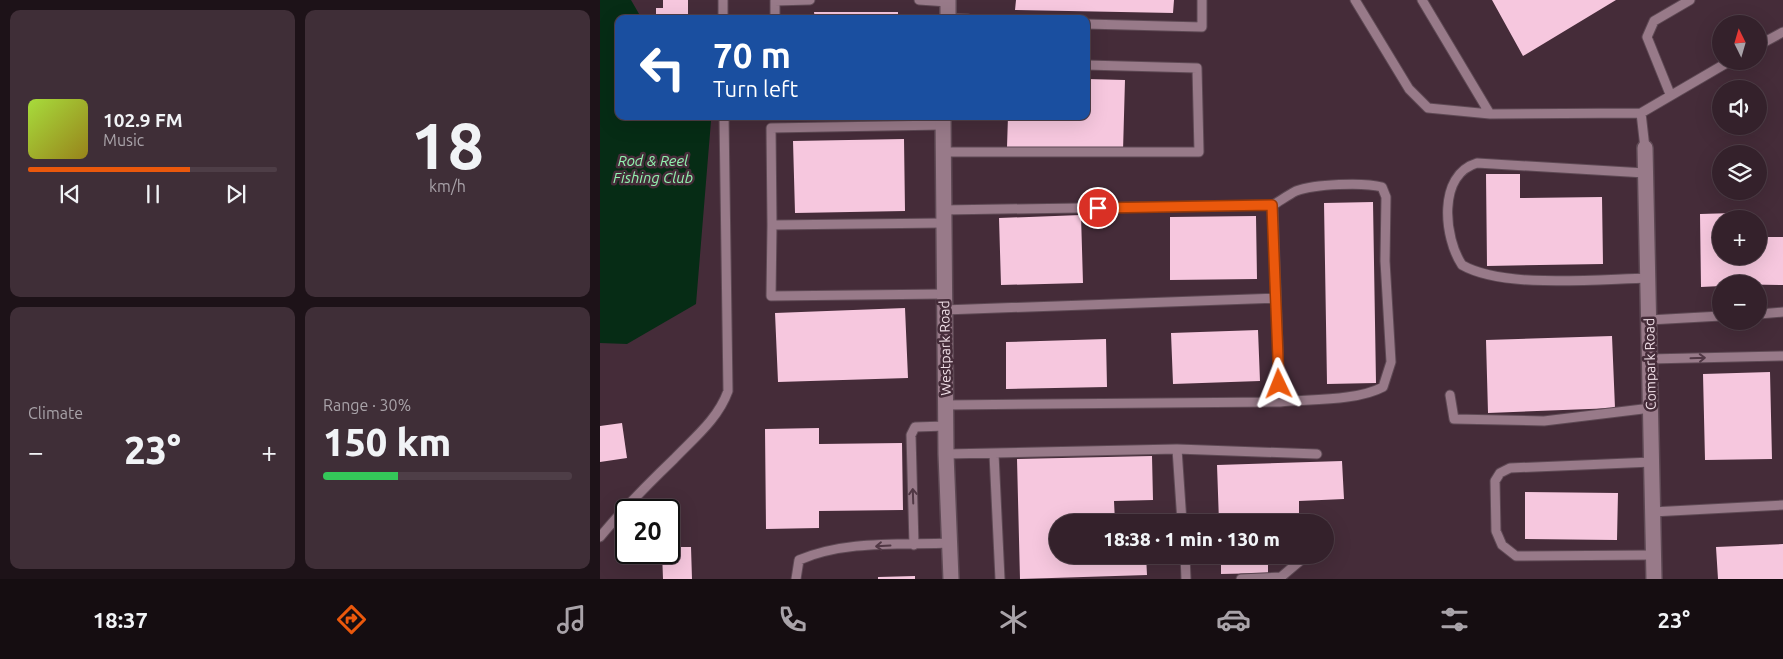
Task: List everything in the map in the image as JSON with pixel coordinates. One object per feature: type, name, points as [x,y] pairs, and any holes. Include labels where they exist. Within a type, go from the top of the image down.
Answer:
[{"type":"street","points":[[948,1],[948,15]]},
{"type":"street","name":"Westpark Road","points":[[943,120],[946,454],[951,579]]},
{"type":"street","name":"Compark Road","points":[[1645,148],[1654,579]]},
{"type":"lane","points":[[723,0],[723,15]]},
{"type":"lane","points":[[775,15],[775,1],[810,0]]},
{"type":"lane","points":[[919,0],[948,1]]},
{"type":"lane","points":[[1090,24],[1202,27],[1202,0]]},
{"type":"lane","points":[[1355,0],[1409,88],[1428,108],[1490,114],[1641,113],[1670,94],[1714,70]]},
{"type":"lane","points":[[1422,0],[1490,114]]},
{"type":"lane","points":[[1670,94],[1647,37],[1654,21],[1690,0]]},
{"type":"lane","points":[[1768,40],[1783,32]]},
{"type":"lane","points":[[942,152],[1199,152],[1197,68],[1090,65]]},
{"type":"lane","points":[[1641,113],[1645,148]]},
{"type":"lane","points":[[600,537],[620,513],[708,424],[722,407],[728,391],[724,120]]},
{"type":"lane","points":[[943,120],[771,128],[771,296],[944,294]]},
{"type":"lane","points":[[1645,173],[1478,163],[1467,166],[1455,182],[1448,202],[1447,221],[1450,240],[1462,265],[1490,277],[1558,279],[1648,278]]},
{"type":"lane","points":[[772,225],[943,216],[1272,205],[1297,191],[1321,187],[1371,184],[1382,187],[1386,197],[1385,261],[1391,362],[1384,387],[1375,392],[1352,396],[1280,402],[946,405]]},
{"type":"lane","points":[[1272,205],[1280,402]]},
{"type":"lane","points":[[944,310],[1276,298]]},
{"type":"lane","points":[[1767,313],[1783,312]]},
{"type":"lane","points":[[1648,320],[1712,316]]},
{"type":"lane","points":[[1649,359],[1783,356]]},
{"type":"lane","points":[[1450,395],[1454,419],[1544,421],[1650,408]]},
{"type":"lane","points":[[914,545],[911,435],[915,427],[946,426]]},
{"type":"lane","points":[[946,454],[1177,449],[1317,454]]},
{"type":"lane","points":[[1177,449],[1181,514]]},
{"type":"lane","points":[[994,454],[1000,579]]},
{"type":"lane","points":[[1652,462],[1510,468],[1500,473],[1495,481],[1496,531],[1502,545],[1516,556],[1653,555]]},
{"type":"lane","points":[[1652,512],[1783,505]]},
{"type":"lane","points":[[796,579],[799,560],[812,555],[847,548],[949,543]]},
{"type":"lane","points":[[1185,564],[1186,579]]},
{"type":"lane","points":[[1241,579],[1281,577],[1296,564]]},
{"type":"water","name":"Rod & Reel Fishing Club","points":[[600,0],[631,0],[640,15],[615,15],[615,120],[711,121],[696,304],[627,344],[600,343]]},
{"type":"building","points":[[663,0],[688,0],[688,15],[656,15],[656,8],[663,8]]},
{"type":"building","points":[[1016,0],[1174,0],[1173,13],[1015,10]]},
{"type":"building","points":[[1492,0],[1616,0],[1523,56]]},
{"type":"building","points":[[814,12],[898,12],[898,15],[814,15]]},
{"type":"building","points":[[1090,79],[1125,80],[1123,151],[1007,147],[1008,120],[1090,120]]},
{"type":"building","points":[[904,139],[905,211],[795,213],[793,141]]},
{"type":"building","points":[[1486,174],[1520,174],[1520,198],[1602,197],[1603,264],[1487,266]]},
{"type":"building","points":[[1373,202],[1376,383],[1327,384],[1324,203]]},
{"type":"building","points":[[1700,214],[1712,214],[1712,265],[1767,265],[1767,237],[1783,237],[1783,285],[1767,285],[1767,275],[1712,275],[1712,286],[1701,287]]},
{"type":"building","points":[[1081,215],[1083,283],[1001,285],[999,218]]},
{"type":"building","points":[[1256,216],[1257,279],[1170,280],[1170,217]]},
{"type":"building","points":[[905,308],[908,378],[778,382],[775,313]]},
{"type":"building","points":[[1258,330],[1260,381],[1173,384],[1171,333]]},
{"type":"building","points":[[1612,336],[1615,408],[1488,413],[1486,340]]},
{"type":"building","points":[[1106,339],[1107,387],[1006,389],[1006,342]]},
{"type":"building","points":[[1770,372],[1772,459],[1705,460],[1703,374]]},
{"type":"building","points":[[622,423],[627,458],[600,462],[600,426]]},
{"type":"building","points":[[819,428],[819,444],[902,443],[903,510],[819,511],[819,528],[766,529],[765,429]]},
{"type":"building","points":[[1152,456],[1153,500],[1114,501],[1115,514],[1049,514],[1049,564],[1146,564],[1147,575],[1020,579],[1017,459]]},
{"type":"building","points":[[1342,461],[1344,499],[1299,501],[1299,514],[1219,514],[1217,465]]},
{"type":"building","points":[[1525,492],[1618,493],[1617,540],[1525,539]]},
{"type":"building","points":[[1783,544],[1783,579],[1718,579],[1716,547]]},
{"type":"building","points":[[680,547],[691,547],[692,579],[663,579],[662,564],[680,564]]},
{"type":"building","points":[[1221,564],[1268,564],[1268,573],[1221,574]]},
{"type":"building","points":[[915,576],[915,579],[878,579],[878,577]]},
{"type":"route","points":[[1098,208],[1272,205],[1279,384]]}]
